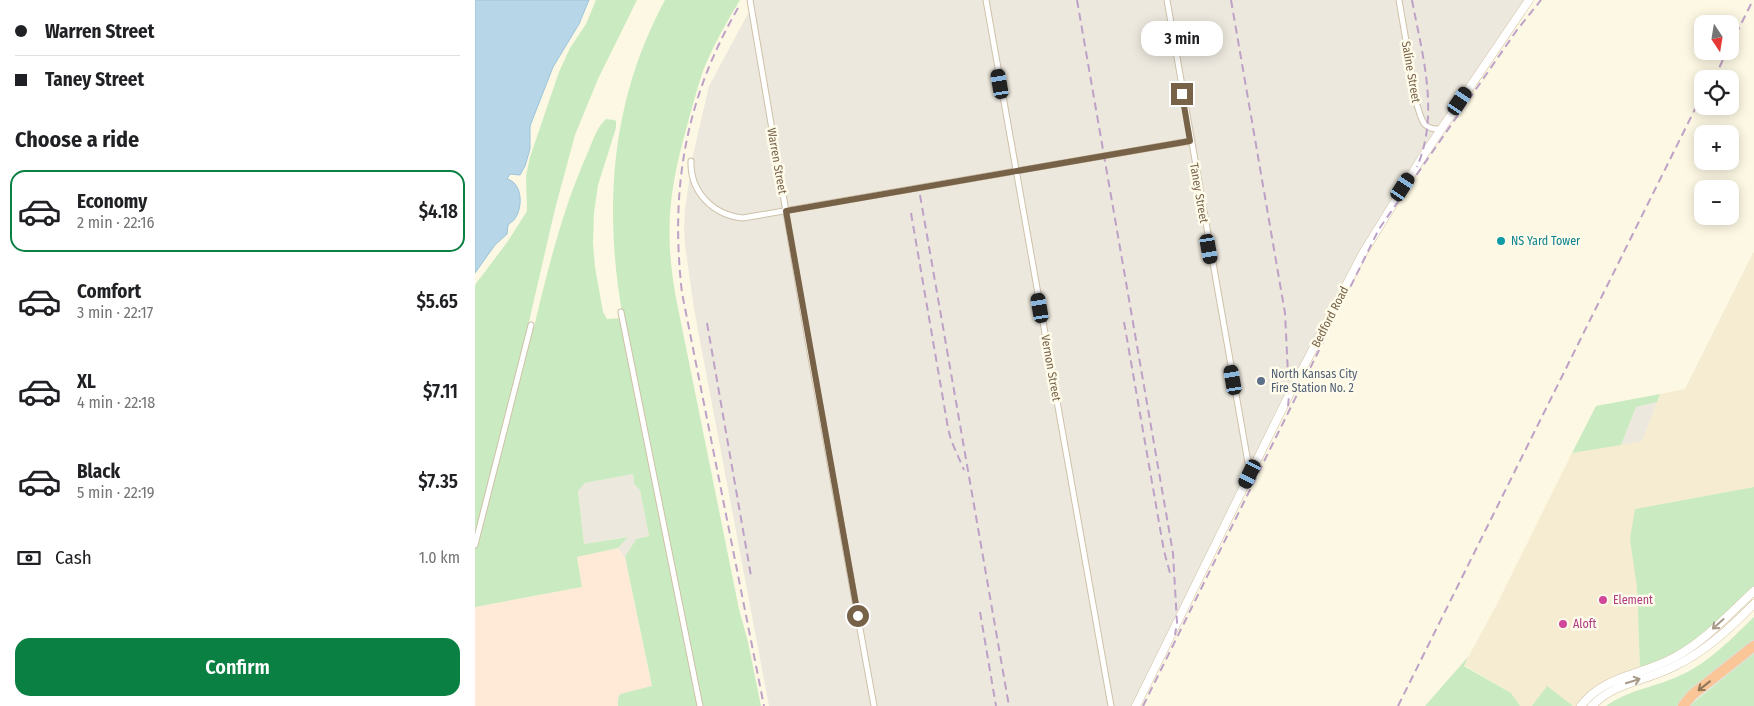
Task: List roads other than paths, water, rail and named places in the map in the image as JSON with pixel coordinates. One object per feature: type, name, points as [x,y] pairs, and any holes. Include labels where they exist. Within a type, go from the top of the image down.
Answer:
[{"type":"highway","points":[[1683,706],[1692,695],[1754,646]]},
{"type":"street","name":"Warren Street","points":[[750,0],[874,706]]},
{"type":"street","name":"Vernon Street","points":[[986,0],[1111,706]]},
{"type":"street","name":"Taney Street","points":[[1167,0],[1190,141],[1250,474]]},
{"type":"street","name":"Saline Street","points":[[1399,0],[1417,105],[1425,126],[1430,129],[1441,129]]},
{"type":"street","name":"Bedford Road","points":[[1136,706],[1250,474],[1363,253],[1387,211],[1529,0]]},
{"type":"street","points":[[691,161],[692,174],[697,189],[707,203],[721,213],[743,218],[1190,141]]},
{"type":"street","points":[[621,312],[700,706]]},
{"type":"street","points":[[475,545],[531,325]]},
{"type":"street","points":[[1581,706],[1596,692],[1619,678],[1656,666],[1688,649],[1754,591]]},
{"type":"street","points":[[1592,706],[1607,693],[1669,670],[1699,652],[1728,630],[1754,604]]},
{"type":"water","points":[[475,0],[589,0],[579,24],[553,67],[530,126],[530,149],[525,166],[520,175],[510,174],[507,179],[516,185],[520,195],[518,212],[514,220],[508,225],[507,234],[495,245],[475,273]]},
{"type":"railway","points":[[1077,0],[1173,553],[1177,623],[1175,635]]},
{"type":"railway","points":[[1231,0],[1285,313],[1288,407]]},
{"type":"railway","points":[[1412,0],[1424,62],[1428,105],[1424,147],[1417,167]]},
{"type":"railway","points":[[1143,706],[1379,229],[1517,30],[1541,0]]},
{"type":"railway","points":[[1739,28],[1753,0]]},
{"type":"railway","points":[[738,8],[720,42],[705,77],[694,111],[680,181],[679,255],[682,293],[764,706]]},
{"type":"railway","points":[[1718,70],[1723,60]]},
{"type":"railway","points":[[1398,706],[1694,111]]},
{"type":"railway","points":[[920,195],[1009,706]]},
{"type":"railway","points":[[911,213],[948,428],[964,470]]},
{"type":"railway","points":[[1124,322],[1164,551],[1170,573]]},
{"type":"railway","points":[[707,323],[751,576]]},
{"type":"railway","points":[[980,612],[996,706]]},
{"type":"place","name":"NS Yard Tower","points":[[1501,241]]},
{"type":"place","name":"North Kansas City Fire Station No. 2","points":[[1261,381]]},
{"type":"place","name":"Element","points":[[1603,600]]},
{"type":"place","name":"Aloft","points":[[1563,624]]}]
